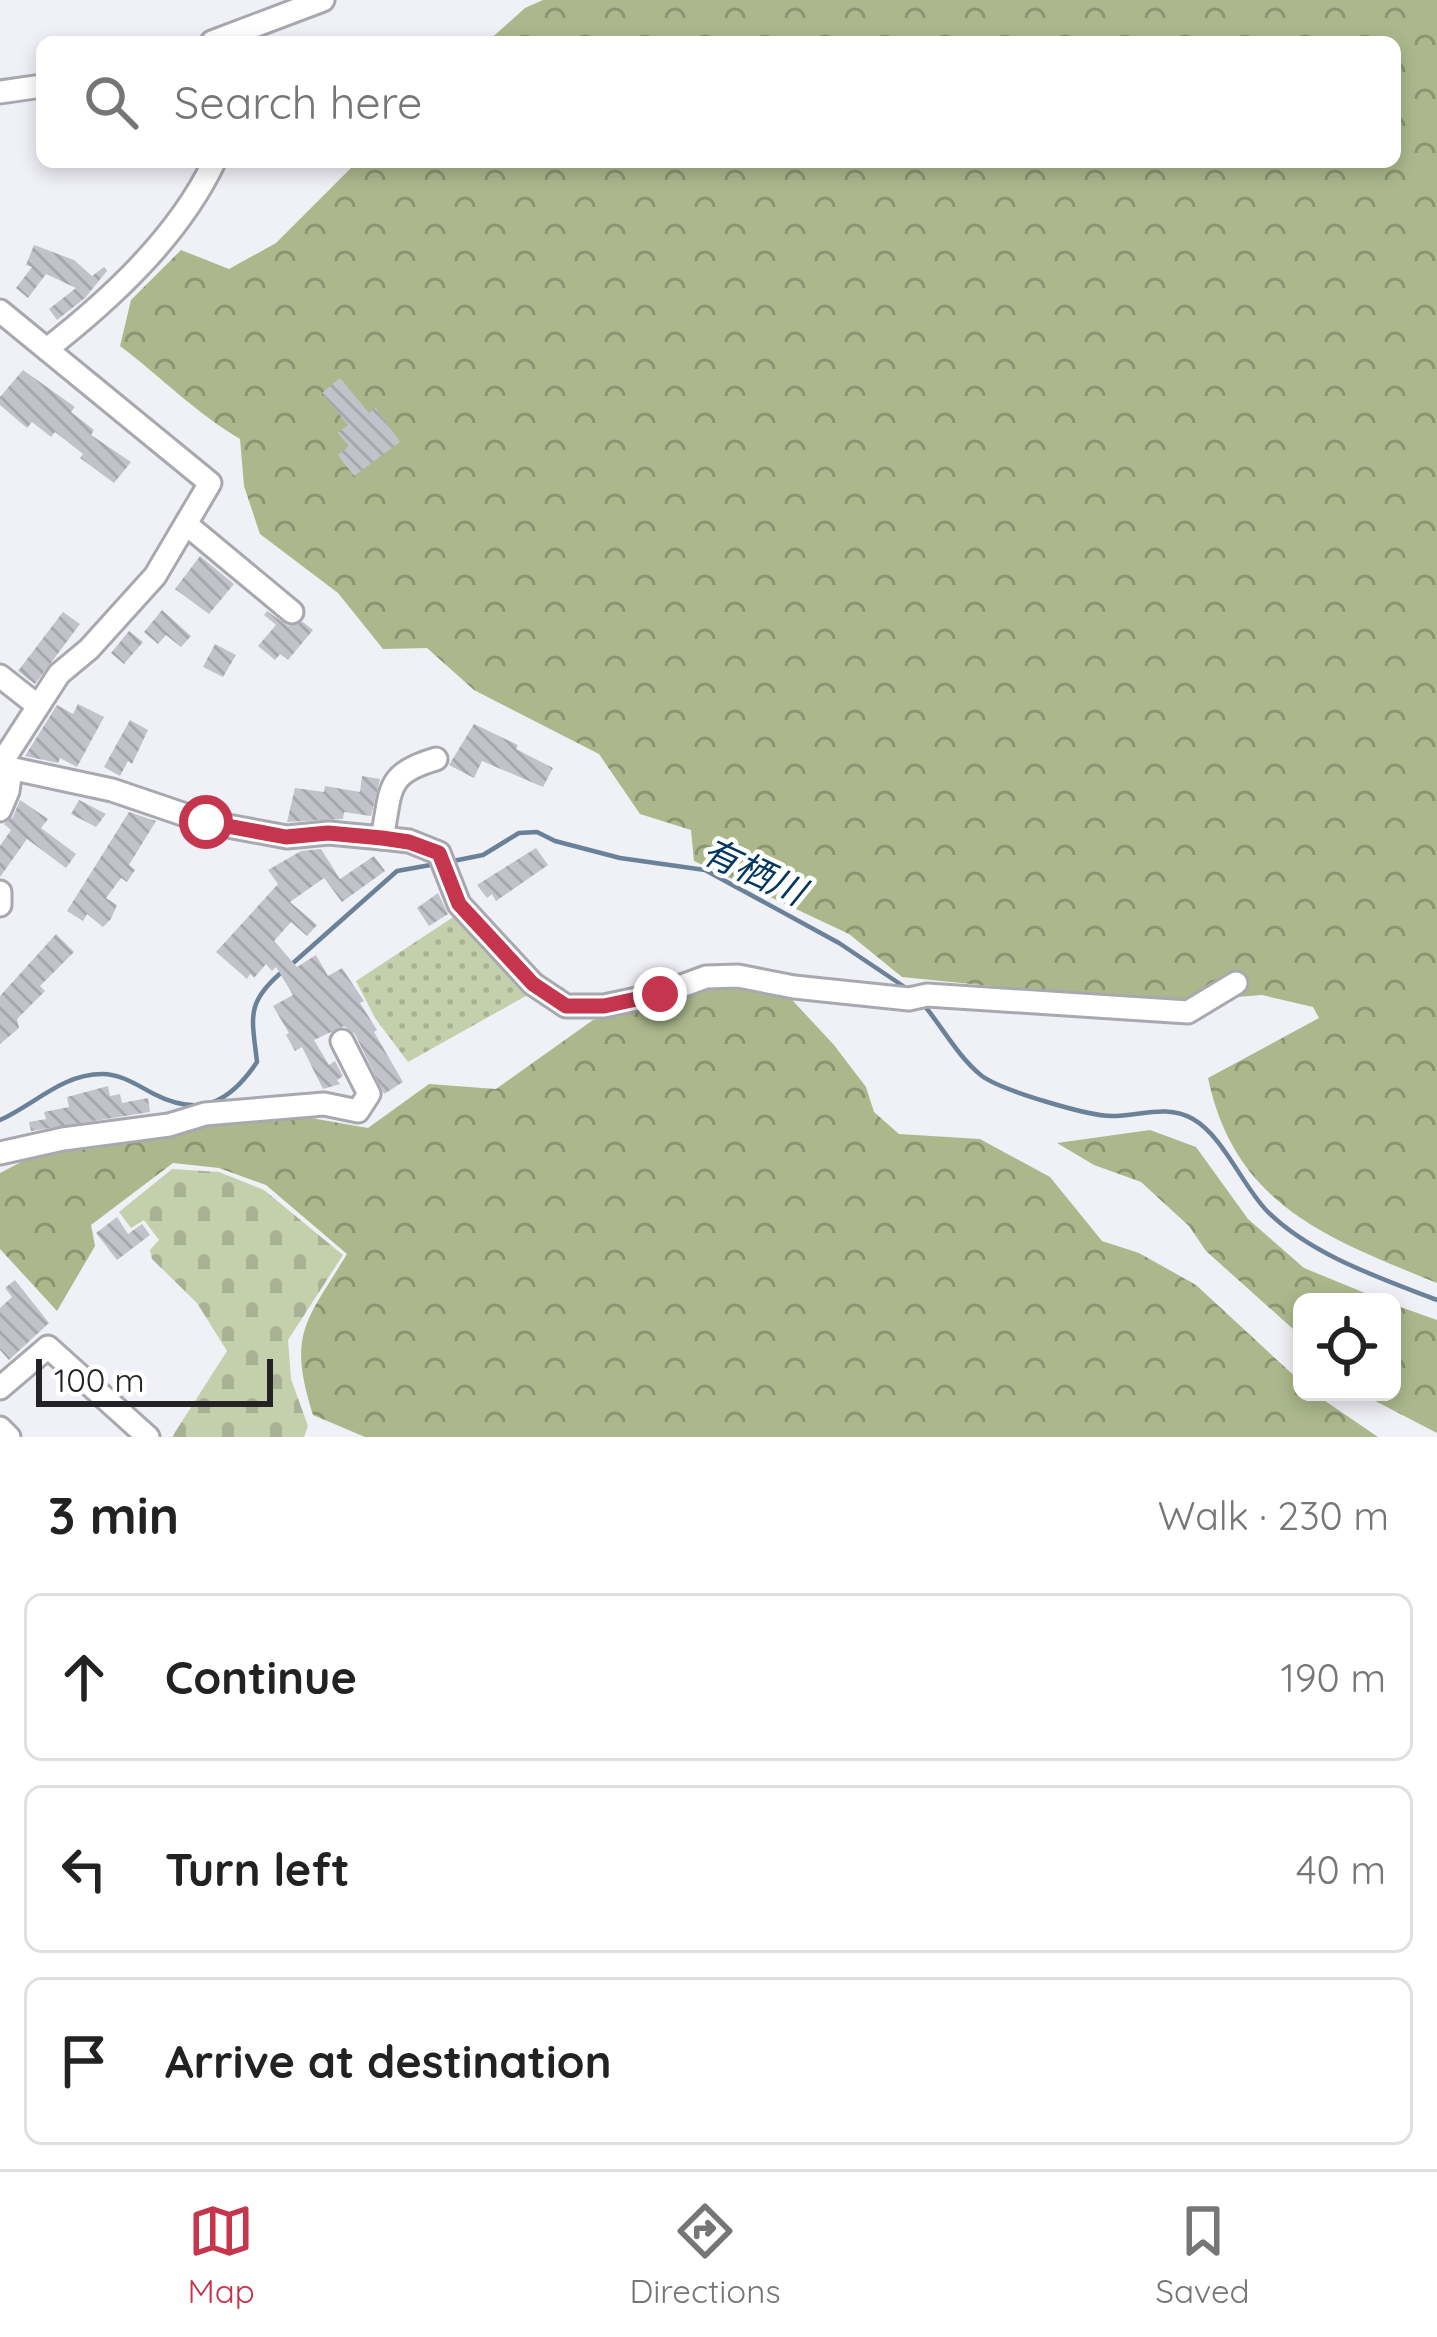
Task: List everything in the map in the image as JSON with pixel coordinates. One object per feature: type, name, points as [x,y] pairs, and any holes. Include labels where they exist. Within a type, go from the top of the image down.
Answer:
[{"type":"street","points":[[228,36],[323,0]]},
{"type":"street","points":[[0,92],[36,87]]},
{"type":"street","points":[[46,349],[89,317],[161,242],[211,168]]},
{"type":"street","points":[[0,311],[210,483],[155,576],[89,649],[59,674],[38,706],[4,767],[8,791],[0,810]]},
{"type":"street","points":[[186,524],[292,612]]},
{"type":"street","points":[[0,676],[38,706]]},
{"type":"street","points":[[382,838],[394,782],[407,767],[436,759]]},
{"type":"street","points":[[4,767],[112,790],[206,822],[286,837],[328,833],[409,842],[442,862],[459,904],[488,938],[533,984],[566,1006],[604,1006],[660,994],[706,977],[738,976],[794,987],[918,997],[1188,1012],[1236,983]]},
{"type":"street","points":[[0,892],[0,905]]},
{"type":"street","points":[[0,1153],[169,1125],[205,1114],[324,1104],[358,1111],[369,1094],[342,1041]]},
{"type":"street","points":[[0,1388],[48,1347],[148,1437]]},
{"type":"street","points":[[0,1428],[9,1437]]},
{"type":"green space","points":[[543,0],[1437,0],[1437,1283],[1324,1233],[1292,1212],[1240,1158],[1221,1122],[1208,1078],[1319,1018],[1313,1007],[1262,995],[1160,1003],[902,977],[849,934],[694,861],[691,830],[640,814],[599,754],[474,690],[427,648],[383,649],[338,593],[260,534],[244,486],[240,439],[120,346],[131,300],[181,250],[229,269],[276,243],[351,168],[1401,168],[1401,36],[494,36],[525,8]]},
{"type":"green space","points":[[458,914],[533,992],[408,1062],[375,1018],[356,981]]},
{"type":"green space","points":[[730,984],[781,988],[866,1087],[874,1112],[899,1134],[980,1139],[1050,1177],[1102,1241],[1139,1253],[1196,1285],[1293,1375],[1293,1401],[1325,1401],[1378,1437],[365,1437],[313,1415],[302,1365],[311,1313],[347,1254],[266,1185],[219,1168],[173,1163],[91,1225],[95,1246],[57,1311],[0,1249],[0,1173],[25,1160],[207,1123],[311,1118],[368,1128],[429,1084],[496,1089],[593,1020],[654,1007]]},
{"type":"green space","points":[[1150,1130],[1196,1147],[1248,1219],[1304,1268],[1365,1293],[1293,1293],[1293,1329],[1206,1251],[1189,1226],[1141,1182],[1094,1165],[1057,1143]]},
{"type":"green space","points":[[172,1169],[219,1172],[264,1190],[343,1255],[288,1340],[291,1379],[308,1426],[304,1437],[172,1437],[227,1351],[197,1303],[152,1259],[150,1250],[159,1240],[144,1220],[131,1228],[119,1212]]},
{"type":"green space","points":[[1401,1307],[1437,1320],[1437,1433],[1375,1401],[1401,1401]]},
{"type":"building","points":[[34,245],[74,260],[92,276],[104,267],[107,271],[85,298],[57,320],[49,309],[76,288],[46,274],[28,298],[16,288],[32,267],[26,265]]},
{"type":"building","points":[[23,370],[75,407],[71,412],[94,430],[91,435],[131,462],[114,483],[55,432],[51,437],[32,422],[27,428],[0,405],[0,397]]},
{"type":"building","points":[[340,378],[369,413],[375,407],[400,442],[354,476],[338,455],[349,446],[338,433],[348,425],[322,393]]},
{"type":"building","points":[[200,556],[234,584],[209,614],[175,589]]},
{"type":"building","points":[[162,610],[191,636],[181,647],[166,635],[158,644],[144,632]]},
{"type":"building","points":[[267,611],[288,626],[303,622],[313,630],[288,660],[280,654],[275,660],[258,646],[276,625],[264,615]]},
{"type":"building","points":[[63,612],[80,624],[35,684],[18,671]]},
{"type":"building","points":[[129,631],[143,642],[124,664],[111,653]]},
{"type":"building","points":[[215,644],[236,655],[223,677],[203,667]]},
{"type":"building","points":[[78,704],[104,717],[77,767],[60,758],[58,763],[25,756],[57,705],[73,714]]},
{"type":"building","points":[[130,720],[148,730],[132,764],[128,761],[120,776],[104,767]]},
{"type":"building","points":[[474,724],[553,768],[543,787],[482,761],[474,778],[449,765]]},
{"type":"building","points":[[362,776],[380,779],[371,816],[344,812],[343,819],[287,822],[295,788],[324,792],[325,786],[360,792]]},
{"type":"building","points":[[20,800],[48,819],[41,828],[76,854],[66,868],[27,839],[0,877],[0,846],[11,830],[4,824],[13,817]]},
{"type":"building","points":[[79,800],[106,814],[96,827],[71,814]]},
{"type":"building","points":[[129,812],[156,821],[129,865],[135,870],[127,882],[121,878],[106,898],[117,905],[111,919],[103,927],[87,914],[83,921],[67,911]]},
{"type":"building","points":[[536,848],[548,865],[496,901],[492,894],[487,898],[477,885]]},
{"type":"building","points":[[321,849],[340,879],[374,856],[385,871],[342,902],[324,878],[290,902],[317,925],[307,936],[291,922],[274,941],[297,967],[316,955],[328,976],[342,968],[364,1001],[360,1003],[403,1082],[384,1094],[355,1034],[344,1026],[314,1040],[329,1065],[335,1061],[343,1076],[337,1080],[340,1084],[323,1089],[302,1047],[295,1051],[273,1006],[293,995],[276,967],[272,971],[266,964],[247,979],[216,952],[278,884],[268,870],[301,851]]},
{"type":"building","points":[[438,893],[448,914],[429,926],[417,908]]},
{"type":"building","points":[[56,934],[74,952],[40,986],[45,991],[17,1019],[19,1028],[0,1044],[0,996]]},
{"type":"building","points":[[108,1086],[110,1096],[120,1094],[122,1103],[148,1098],[150,1112],[31,1131],[29,1122],[46,1119],[44,1112],[69,1107],[67,1097]]},
{"type":"building","points":[[117,1217],[128,1234],[142,1224],[150,1235],[117,1260],[96,1233]]},
{"type":"building","points":[[15,1280],[49,1323],[9,1360],[0,1350],[0,1308],[12,1297],[5,1288]]},
{"type":"waterway","name":"有栖川","points":[[448,862],[483,855],[519,833],[537,832],[620,858],[705,870],[839,943],[912,992]]},
{"type":"waterway","name":"有栖川","points":[[292,964],[397,871],[436,864]]},
{"type":"waterway","name":"有栖川","points":[[0,1120],[88,1075],[116,1076],[186,1105],[225,1096],[257,1062],[254,1012],[262,992],[283,971]]},
{"type":"waterway","name":"有栖川","points":[[924,1005],[974,1069],[1007,1088],[1100,1115],[1163,1111],[1193,1119],[1214,1137],[1258,1200],[1285,1227],[1347,1264],[1437,1300]]},
{"type":"route","points":[[206,822],[286,837],[328,833],[409,842],[439,853],[459,904],[533,984],[566,1006],[604,1006],[660,994]]}]
